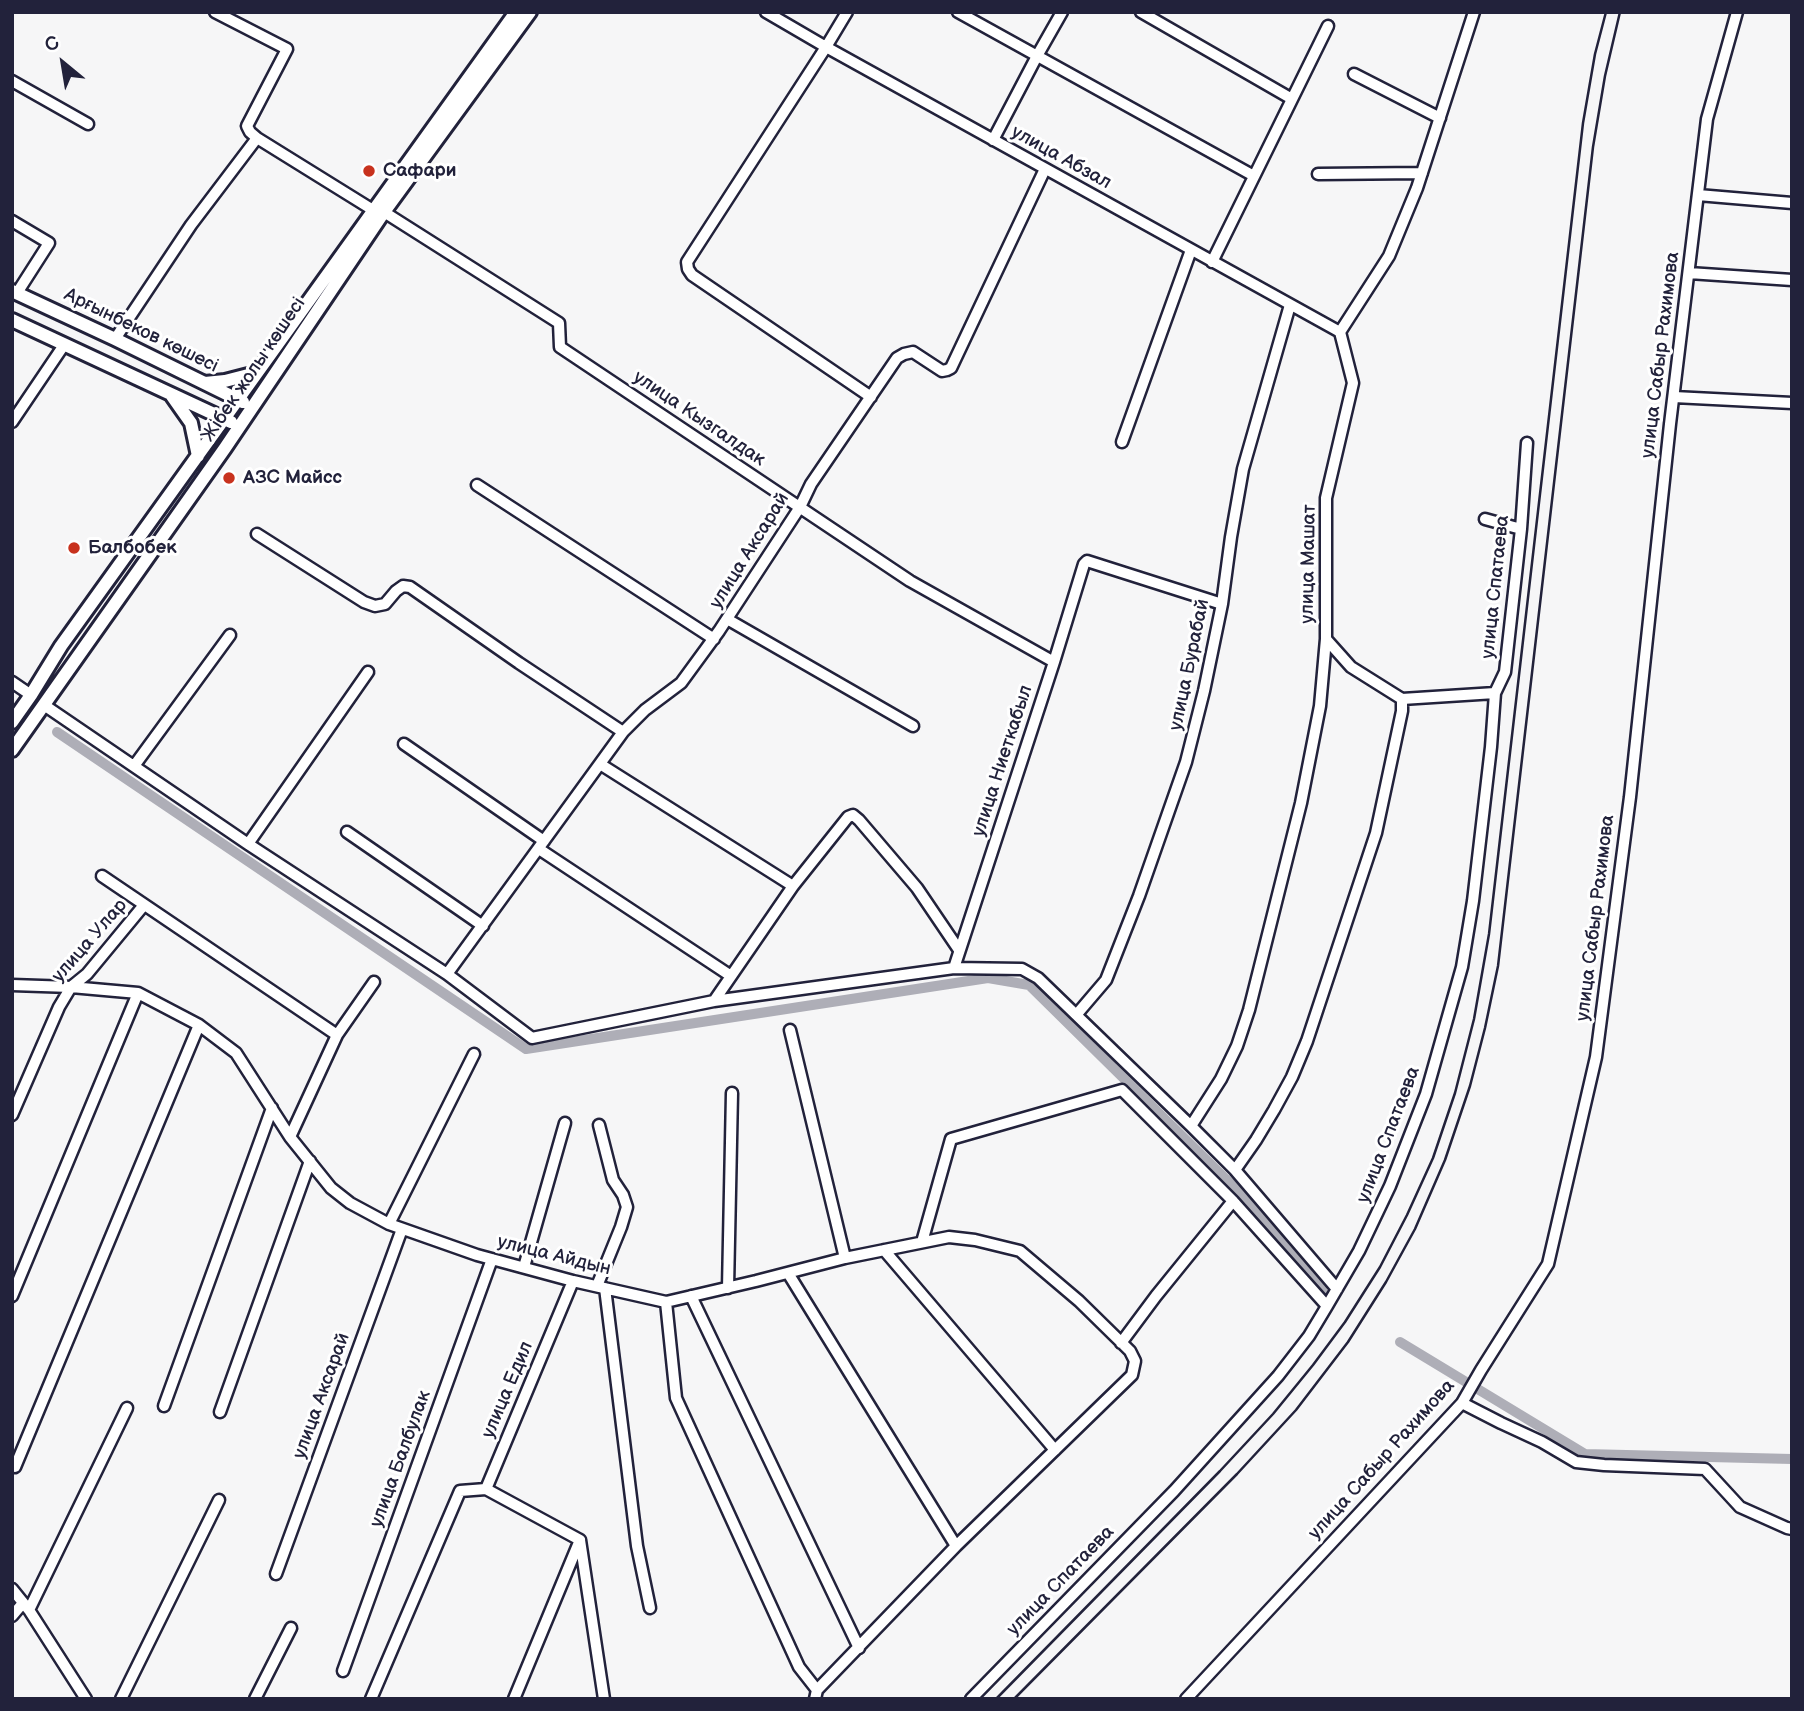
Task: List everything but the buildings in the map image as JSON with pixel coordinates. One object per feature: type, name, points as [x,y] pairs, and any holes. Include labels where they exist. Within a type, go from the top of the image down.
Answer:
[{"type":"main road","name":"Жібек жолы көшесі","points":[[12,750],[253,407],[379,211],[516,12]]},
{"type":"main road","name":"Жібек жолы көшесі","points":[[12,722],[32,695],[61,646],[256,373],[530,12]]},
{"type":"main road","name":"Арғынбеков көшесі","points":[[14,292],[253,407]]},
{"type":"main road","points":[[12,320],[240,426]]},
{"type":"main road","points":[[204,383],[256,373]]},
{"type":"main road","points":[[170,393],[191,423],[198,456]]},
{"type":"street","points":[[215,12],[288,49],[247,126],[250,132],[379,211]]},
{"type":"street","name":"улица Абзал","points":[[766,12],[1340,332]]},
{"type":"street","points":[[846,12],[687,262],[692,275],[871,397]]},
{"type":"street","points":[[958,12],[1254,176]]},
{"type":"street","points":[[993,140],[1062,12]]},
{"type":"street","points":[[1141,12],[1292,99]]},
{"type":"street","points":[[1340,332],[1389,256],[1422,173],[1474,12]]},
{"type":"street","name":"улица Сабыр Рахимова","points":[[1186,1699],[1462,1403],[1548,1264],[1596,1058],[1630,797],[1707,120],[1737,12]]},
{"type":"street","points":[[1212,262],[1328,26]]},
{"type":"street","points":[[1354,74],[1440,117]]},
{"type":"street","points":[[12,81],[88,124]]},
{"type":"street","points":[[115,339],[191,225],[257,138]]},
{"type":"street","name":"улица Аксарай","points":[[447,974],[622,732],[645,709],[681,683],[714,639],[800,507],[811,484],[897,358],[913,352],[942,371],[951,368],[1045,169]]},
{"type":"street","points":[[1318,174],[1422,173]]},
{"type":"street","points":[[1698,195],[1792,203]]},
{"type":"street","name":"улица Кызгалдак","points":[[379,211],[559,323],[560,347],[910,581],[1054,662]]},
{"type":"street","points":[[12,221],[49,243],[14,292]]},
{"type":"street","points":[[1122,442],[1191,250]]},
{"type":"street","points":[[1689,273],[1792,280]]},
{"type":"street","name":"улица Бурабай","points":[[1076,1014],[1106,980],[1186,762],[1222,604],[1243,469],[1290,305]]},
{"type":"street","name":"улица Машат","points":[[1191,1126],[1221,1079],[1237,1046],[1249,1010],[1301,803],[1320,706],[1326,639],[1326,498],[1353,383],[1340,332]]},
{"type":"street","points":[[12,422],[64,345]]},
{"type":"street","points":[[1674,397],[1792,403]]},
{"type":"street","name":"улица Спатаева","points":[[971,1699],[1174,1491],[1278,1376],[1309,1336],[1327,1306],[1359,1251],[1390,1186],[1426,1094],[1462,967],[1473,901],[1495,693],[1505,672],[1521,528],[1527,443]]},
{"type":"street","points":[[477,485],[714,639]]},
{"type":"street","points":[[1485,519],[1521,528]]},
{"type":"street","points":[[257,534],[364,602],[375,606],[385,604],[403,586],[410,587],[622,732]]},
{"type":"street","name":"улица Ниеткабыл","points":[[954,968],[1084,564],[1087,561],[1222,604]]},
{"type":"street","points":[[727,619],[913,726]]},
{"type":"street","points":[[134,766],[230,635]]},
{"type":"street","points":[[1326,639],[1351,667],[1402,699],[1495,693]]},
{"type":"street","points":[[248,844],[369,672]]},
{"type":"street","points":[[12,682],[32,695]]},
{"type":"street","points":[[1235,1170],[1274,1110],[1307,1041],[1376,833],[1402,699]]},
{"type":"street","points":[[44,705],[248,844],[447,974],[532,1038],[714,1002],[954,968],[1021,970],[1038,978],[1235,1170],[1337,1289]]},
{"type":"street","points":[[404,744],[541,845],[732,976]]},
{"type":"street","points":[[600,764],[793,886]]},
{"type":"street","points":[[714,1002],[793,886],[848,817],[853,816],[859,820],[917,888],[960,950]]},
{"type":"street","points":[[347,832],[482,926]]},
{"type":"street","points":[[102,876],[337,1035]]},
{"type":"street","name":"улица Улар","points":[[12,1115],[59,1007],[71,986],[87,974],[144,905]]},
{"type":"street","points":[[290,1137],[337,1035],[374,982]]},
{"type":"street","name":"улица Айдын","points":[[12,985],[71,986],[138,993],[199,1025],[236,1053],[290,1137],[331,1188],[350,1203],[402,1229],[524,1268],[666,1302],[845,1258],[949,1237],[1020,1251],[1079,1301],[1130,1351],[1135,1361],[1132,1375],[1055,1450]]},
{"type":"street","points":[[12,1296],[138,993]]},
{"type":"street","points":[[15,1467],[199,1025]]},
{"type":"street","points":[[790,1030],[845,1258]]},
{"type":"street","points":[[389,1224],[474,1054]]},
{"type":"street","points":[[922,1242],[951,1139],[1122,1090],[1233,1201],[1327,1306]]},
{"type":"street","points":[[729,1288],[732,1093]]},
{"type":"street","points":[[164,1406],[272,1108]]},
{"type":"street","points":[[524,1268],[565,1122]]},
{"type":"street","points":[[599,1125],[613,1180],[627,1207],[601,1287],[637,1546],[650,1608]]},
{"type":"street","points":[[220,1412],[310,1161]]},
{"type":"street","points":[[1121,1343],[1233,1201]]},
{"type":"street","name":"улица Аксарай","points":[[276,1574],[402,1229]]},
{"type":"street","points":[[666,1302],[676,1398],[799,1667],[816,1694],[956,1546],[1055,1450],[884,1250]]},
{"type":"street","name":"улица Балбулак","points":[[343,1671],[492,1259]]},
{"type":"street","points":[[788,1273],[956,1546]]},
{"type":"street","name":"улица Едил","points":[[486,1489],[573,1280]]},
{"type":"street","points":[[691,1296],[859,1648]]},
{"type":"street","points":[[1462,1403],[1542,1442],[1576,1462],[1705,1469],[1740,1507],[1792,1529]]},
{"type":"street","points":[[12,1616],[26,1606],[127,1408]]},
{"type":"street","points":[[371,1699],[460,1491],[486,1489],[580,1540]]},
{"type":"street","points":[[121,1699],[219,1500]]},
{"type":"street","points":[[514,1699],[580,1540]]},
{"type":"street","points":[[580,1540],[604,1699]]},
{"type":"street","points":[[12,1589],[26,1606],[86,1699]]},
{"type":"street","points":[[255,1699],[291,1628]]},
{"type":"waterway","points":[[57,732],[526,1049],[988,978],[1029,985],[1244,1197],[1323,1292]]},
{"type":"waterway","points":[[1400,1342],[1585,1454],[1792,1459]]},
{"type":"railway","points":[[996,1699],[1220,1471],[1273,1414],[1313,1365],[1345,1322],[1380,1267],[1433,1158],[1455,1093],[1474,1019],[1489,934],[1583,123],[1595,54],[1606,12]]},
{"type":"railway","points":[[1014,1699],[1237,1474],[1296,1410],[1348,1342],[1386,1282],[1415,1229],[1445,1160],[1470,1086],[1498,966],[1593,147],[1605,76],[1620,12]]},
{"type":"place","name":"Сафари","points":[[369,171]]},
{"type":"place","name":"АЗС Майсс","points":[[229,478]]},
{"type":"place","name":"Балбобек","points":[[74,548]]}]
